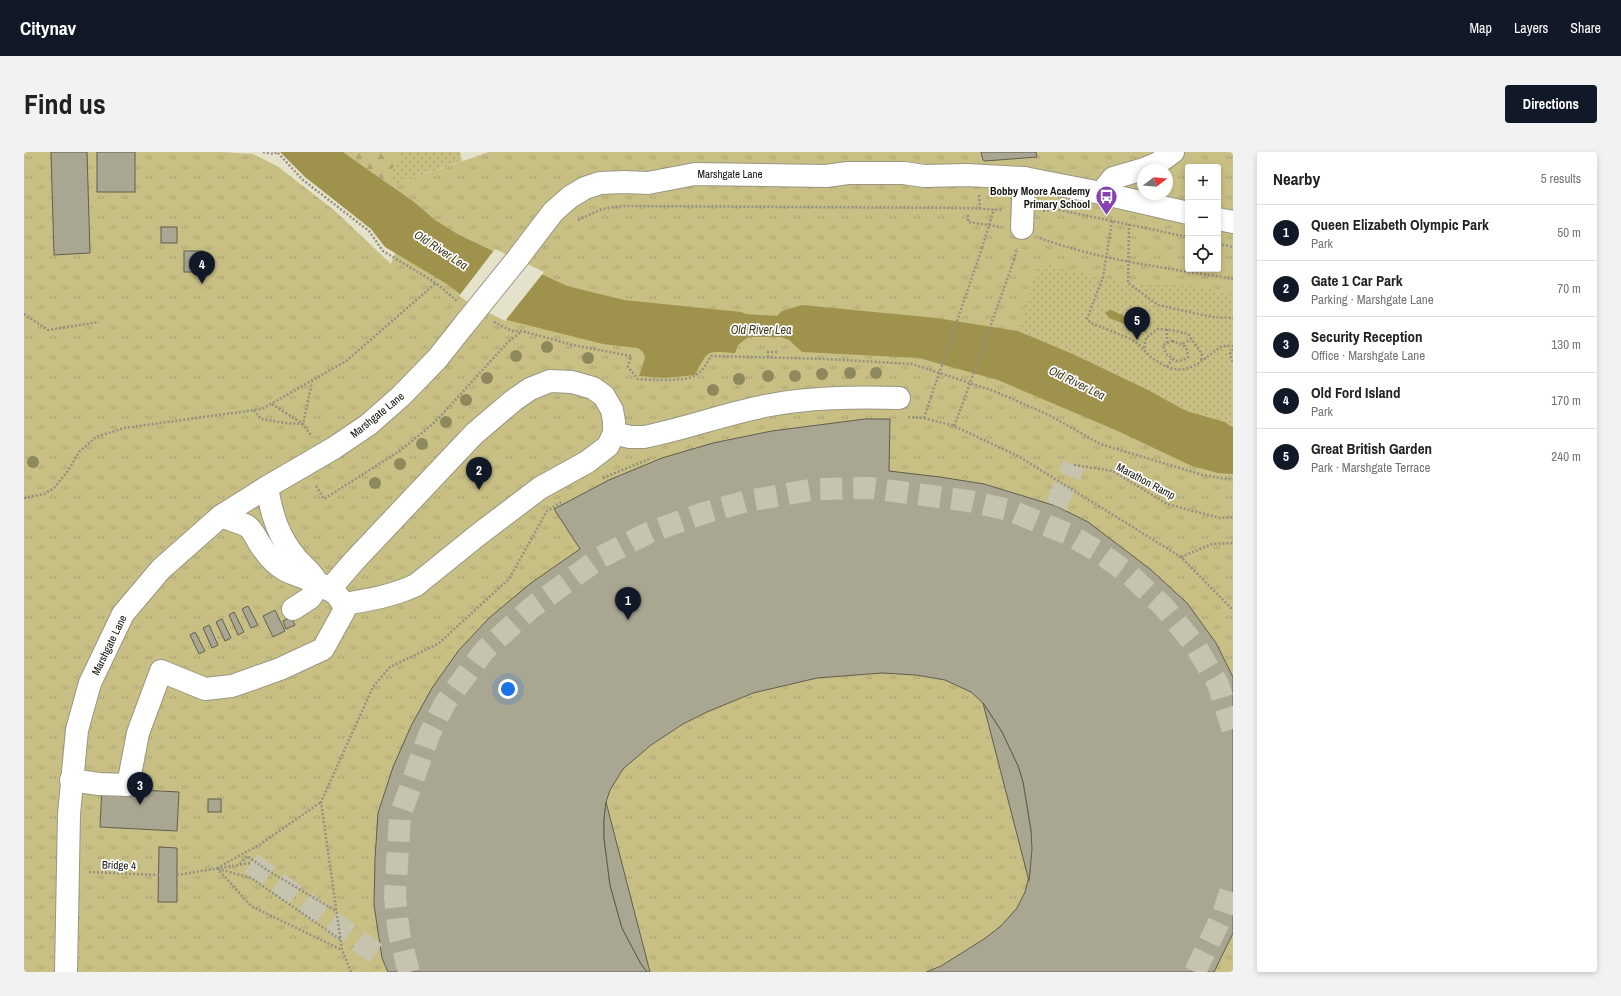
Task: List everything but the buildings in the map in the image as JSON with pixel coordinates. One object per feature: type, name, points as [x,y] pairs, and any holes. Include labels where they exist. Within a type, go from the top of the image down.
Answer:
[{"type":"street","points":[[1101,193],[1113,178],[1158,163],[1173,152]]},
{"type":"street","name":"Marshgate Lane","points":[[66,972],[69,814],[71,780],[77,730],[90,683],[123,614],[161,569],[221,516],[266,487],[319,457],[368,425],[402,396],[437,359],[553,212],[570,196],[585,188],[600,184],[624,182],[648,183],[695,174],[826,176],[848,173],[898,173],[924,176],[967,175],[1024,178],[1101,193],[1185,212]]},
{"type":"street","points":[[1020,231],[1024,178]]},
{"type":"street","points":[[1221,220],[1233,222]]},
{"type":"street","points":[[221,516],[248,527],[261,546],[284,570],[327,590],[373,599],[405,590],[416,585],[540,488],[598,455],[608,446],[614,433],[614,421],[612,410],[604,396],[593,388],[572,382],[550,381],[530,389],[514,400],[474,434],[327,590],[310,598],[293,609]]},
{"type":"street","points":[[614,433],[630,438],[644,437],[766,406],[804,401],[855,397],[901,408]]},
{"type":"street","points":[[71,780],[99,784],[128,785],[138,733],[161,671],[205,689],[232,686],[280,669],[323,649],[344,611],[327,590],[297,558],[279,533],[271,513],[266,487]]},
{"type":"path","points":[[263,152],[274,154],[276,152],[303,180],[369,231],[383,251],[436,284],[459,302]]},
{"type":"path","points":[[573,223],[602,209],[622,206],[968,208]]},
{"type":"path","points":[[924,418],[994,209]]},
{"type":"path","points":[[1055,209],[1185,236]]},
{"type":"path","points":[[968,215],[968,222],[1020,231],[1064,247],[1128,261],[1233,279]]},
{"type":"path","points":[[1112,220],[1103,277],[1087,319],[1091,323],[1134,341],[1144,348],[1153,360],[1173,370],[1191,368],[1222,346],[1233,348],[1230,354],[1233,363]]},
{"type":"path","points":[[1129,224],[1128,283],[1158,305],[1212,317],[1233,318]]},
{"type":"path","points":[[1221,245],[1233,247]]},
{"type":"path","points":[[954,426],[1014,260]]},
{"type":"path","points":[[24,498],[44,494],[54,488],[68,472],[79,452],[96,437],[124,428],[262,409],[272,404],[346,361],[436,284]]},
{"type":"path","points":[[24,314],[48,330],[99,322]]},
{"type":"path","points":[[492,321],[512,331],[522,331],[573,345],[631,356],[628,367],[638,380],[667,380],[695,376],[704,369],[711,356],[826,359],[912,364],[994,391],[1049,415],[1100,444],[1203,475],[1233,480]]},
{"type":"path","points":[[1144,348],[1146,338],[1158,329],[1167,329],[1188,334],[1202,354],[1201,361]]},
{"type":"path","points":[[1167,329],[1167,343]]},
{"type":"path","points":[[316,486],[324,499],[400,450],[436,421],[508,342],[522,331]]},
{"type":"path","points":[[1183,344],[1191,339]]},
{"type":"path","points":[[1172,341],[1183,344],[1188,350],[1188,357],[1183,360],[1176,361],[1172,359],[1166,354],[1163,345],[1167,343],[1172,341]]},
{"type":"path","points":[[768,357],[768,352],[779,352]]},
{"type":"path","points":[[1167,367],[1172,359]]},
{"type":"path","points":[[303,424],[312,381]]},
{"type":"path","points":[[272,404],[303,424],[316,442]]},
{"type":"path","points":[[901,408],[924,418],[954,426],[1018,456],[1181,557],[1233,610]]},
{"type":"path","points":[[254,410],[261,419],[303,424]]},
{"type":"path","points":[[597,482],[650,458]]},
{"type":"path","name":"Marathon Ramp","points":[[1074,465],[1113,471],[1167,504],[1220,518],[1233,517]]},
{"type":"path","points":[[217,868],[259,845],[321,802],[373,687],[390,667],[438,644],[509,579],[547,511],[566,500]]},
{"type":"path","points":[[1181,557],[1212,544],[1233,543]]},
{"type":"path","points":[[321,802],[342,950],[351,972]]},
{"type":"path","points":[[240,864],[247,856],[267,870],[337,911]]},
{"type":"path","points":[[177,875],[251,863]]},
{"type":"path","points":[[217,868],[251,878],[341,940]]},
{"type":"path","points":[[217,868],[251,906],[342,950]]},
{"type":"path","name":"Bridge 4","points":[[85,872],[159,875]]},
{"type":"green space","points":[[24,152],[224,152],[253,154],[277,166],[334,210],[391,264],[414,203],[390,186],[489,152],[1233,152],[1233,972],[24,972]]},
{"type":"green space","points":[[343,152],[401,152],[414,202]]},
{"type":"green space","points":[[398,152],[460,152],[462,161],[390,186],[393,166],[401,164]]},
{"type":"green space","points":[[1048,265],[1128,283],[1195,286],[1233,294],[1233,427],[1225,422],[1186,411],[1148,390],[1075,355],[1018,331],[1037,268]]},
{"type":"water","name":"Old River Lea","points":[[280,152],[343,152],[414,202],[435,220],[459,235],[567,286],[624,300],[741,312],[746,314],[777,316],[782,311],[802,305],[936,318],[1018,331],[1075,355],[1148,390],[1186,411],[1225,422],[1233,427],[1233,474],[1218,473],[1192,466],[1120,432],[998,380],[919,358],[802,352],[789,340],[781,337],[748,337],[738,345],[735,353],[713,352],[706,356],[695,375],[665,378],[639,376],[645,358],[643,352],[638,348],[603,344],[507,320],[469,301],[447,284],[385,247],[371,229],[305,177]]},
{"type":"water","points":[[1111,310],[1137,323],[1147,333],[1109,318],[1105,312]]},
{"type":"pier","points":[[495,249],[544,272],[505,321],[459,296]]},
{"type":"tunnel","points":[[1056,506],[1074,465]]},
{"type":"tunnel","points":[[409,972],[399,934],[395,897],[400,816],[429,735],[445,703],[484,651],[531,608],[601,557],[650,532],[704,513],[747,501],[816,489],[870,488],[969,501],[1009,510],[1068,534],[1099,552],[1130,575],[1163,606],[1195,645],[1218,684],[1233,731]]},
{"type":"tunnel","points":[[251,863],[382,958]]},
{"type":"tunnel","points":[[1195,972],[1223,914],[1233,883]]},
{"type":"place","name":"Bobby Moore Academy Primary School","points":[[1106,216]]},
{"type":"place","name":"Old Ford Island","points":[[202,284]]},
{"type":"place","name":"Great British Garden","points":[[1137,340]]},
{"type":"place","name":"Gate 1 Car Park","points":[[479,490]]},
{"type":"place","name":"Queen Elizabeth Olympic Park","points":[[628,620]]},
{"type":"place","name":"Security Reception","points":[[140,805]]}]
